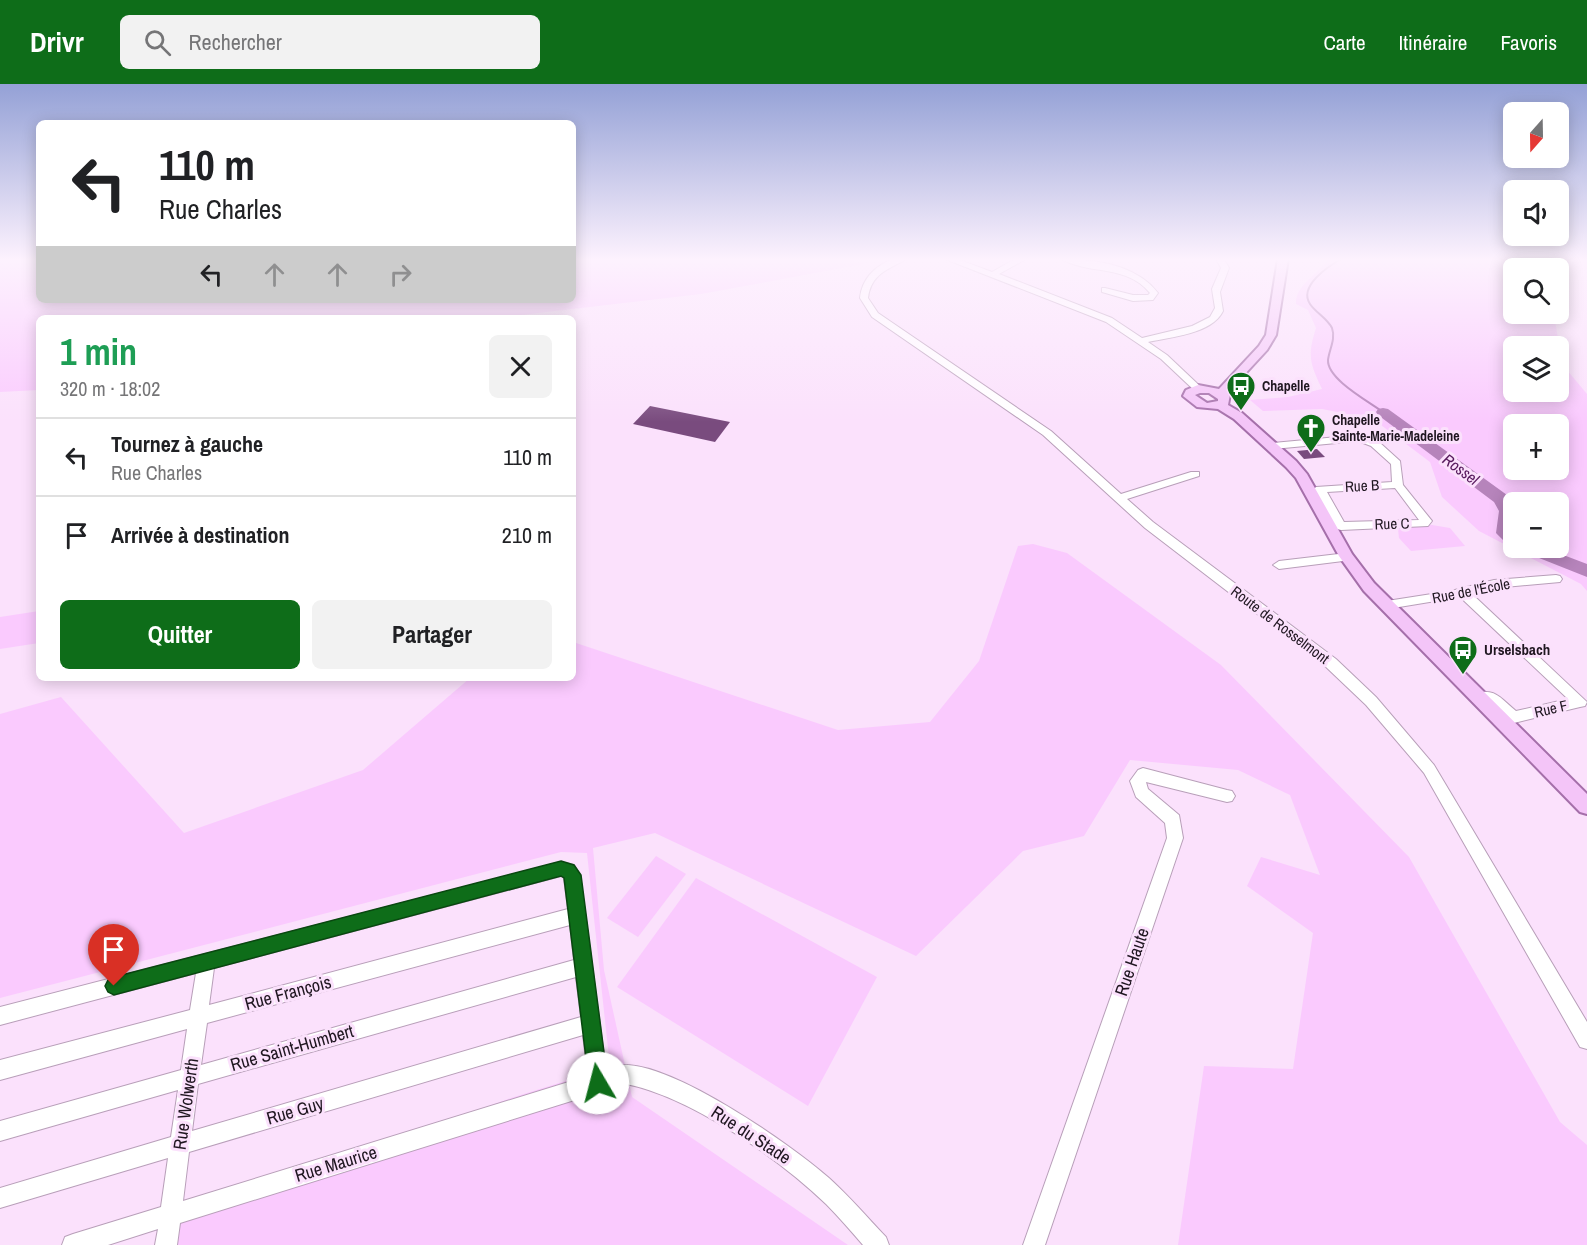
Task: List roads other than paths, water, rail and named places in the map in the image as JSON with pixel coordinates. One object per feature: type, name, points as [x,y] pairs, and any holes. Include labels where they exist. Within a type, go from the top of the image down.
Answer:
[{"type":"main road","points":[[1274,313],[1271,335],[1223,397],[1209,407],[1196,403],[1190,396],[1190,393],[1198,389],[1212,390],[1223,397],[1238,416],[1273,446],[1302,477],[1324,508],[1347,557],[1369,587],[1587,807]]},
{"type":"street","name":"Route de Rosselmont","points":[[874,313],[890,327],[1047,433],[1149,525],[1331,663],[1371,701],[1429,769],[1455,810],[1587,1040]]},
{"type":"street","points":[[1092,313],[1109,320],[1142,341],[1171,363],[1198,389]]},
{"type":"street","points":[[1142,341],[1210,322],[1217,313]]},
{"type":"street","name":"Rue B","points":[[1273,446],[1364,438],[1375,444],[1396,463],[1398,485],[1320,489],[1324,508]]},
{"type":"street","points":[[1120,498],[1195,474]]},
{"type":"street","name":"Rue C","points":[[1324,508],[1341,526],[1424,523],[1426,521],[1398,485]]},
{"type":"street","points":[[1279,565],[1347,557]]},
{"type":"street","name":"Rue de l'École","points":[[1387,605],[1494,584],[1556,579]]},
{"type":"street","name":"Rue F","points":[[1462,592],[1580,702],[1514,717],[1488,696],[1478,698]]},
{"type":"street","name":"Rue Haute","points":[[1034,1245],[1175,838],[1173,820],[1140,792],[1138,781],[1143,774],[1227,795]]},
{"type":"street","points":[[0,1016],[561,869],[568,870],[572,875],[598,1083]]},
{"type":"street","name":"Rue François","points":[[0,1070],[576,915]]},
{"type":"street","name":"Rue Wolwerth","points":[[166,1245],[206,962]]},
{"type":"street","name":"Rue Saint-Humbert","points":[[0,1131],[583,966]]},
{"type":"street","name":"Rue Guy","points":[[0,1198],[591,1023]]},
{"type":"street","name":"Rue du Stade","points":[[598,1083],[626,1074],[650,1078],[684,1093],[742,1127],[792,1161],[834,1197],[878,1245]]},
{"type":"street","name":"Rue Maurice","points":[[73,1245],[598,1083]]},
{"type":"waterway","points":[[1319,313],[1327,321],[1333,332],[1328,360],[1334,375],[1383,412]]},
{"type":"waterway","name":"Rossel","points":[[1383,412],[1501,499],[1503,503]]},
{"type":"waterway","name":"Rossel","points":[[1555,558],[1587,571]]},
{"type":"place","name":"Chapelle","points":[[1241,412]]},
{"type":"place","name":"Chapelle Sainte-Marie-Madeleine","points":[[1311,454]]},
{"type":"place","name":"Urselsbach","points":[[1463,676]]}]
